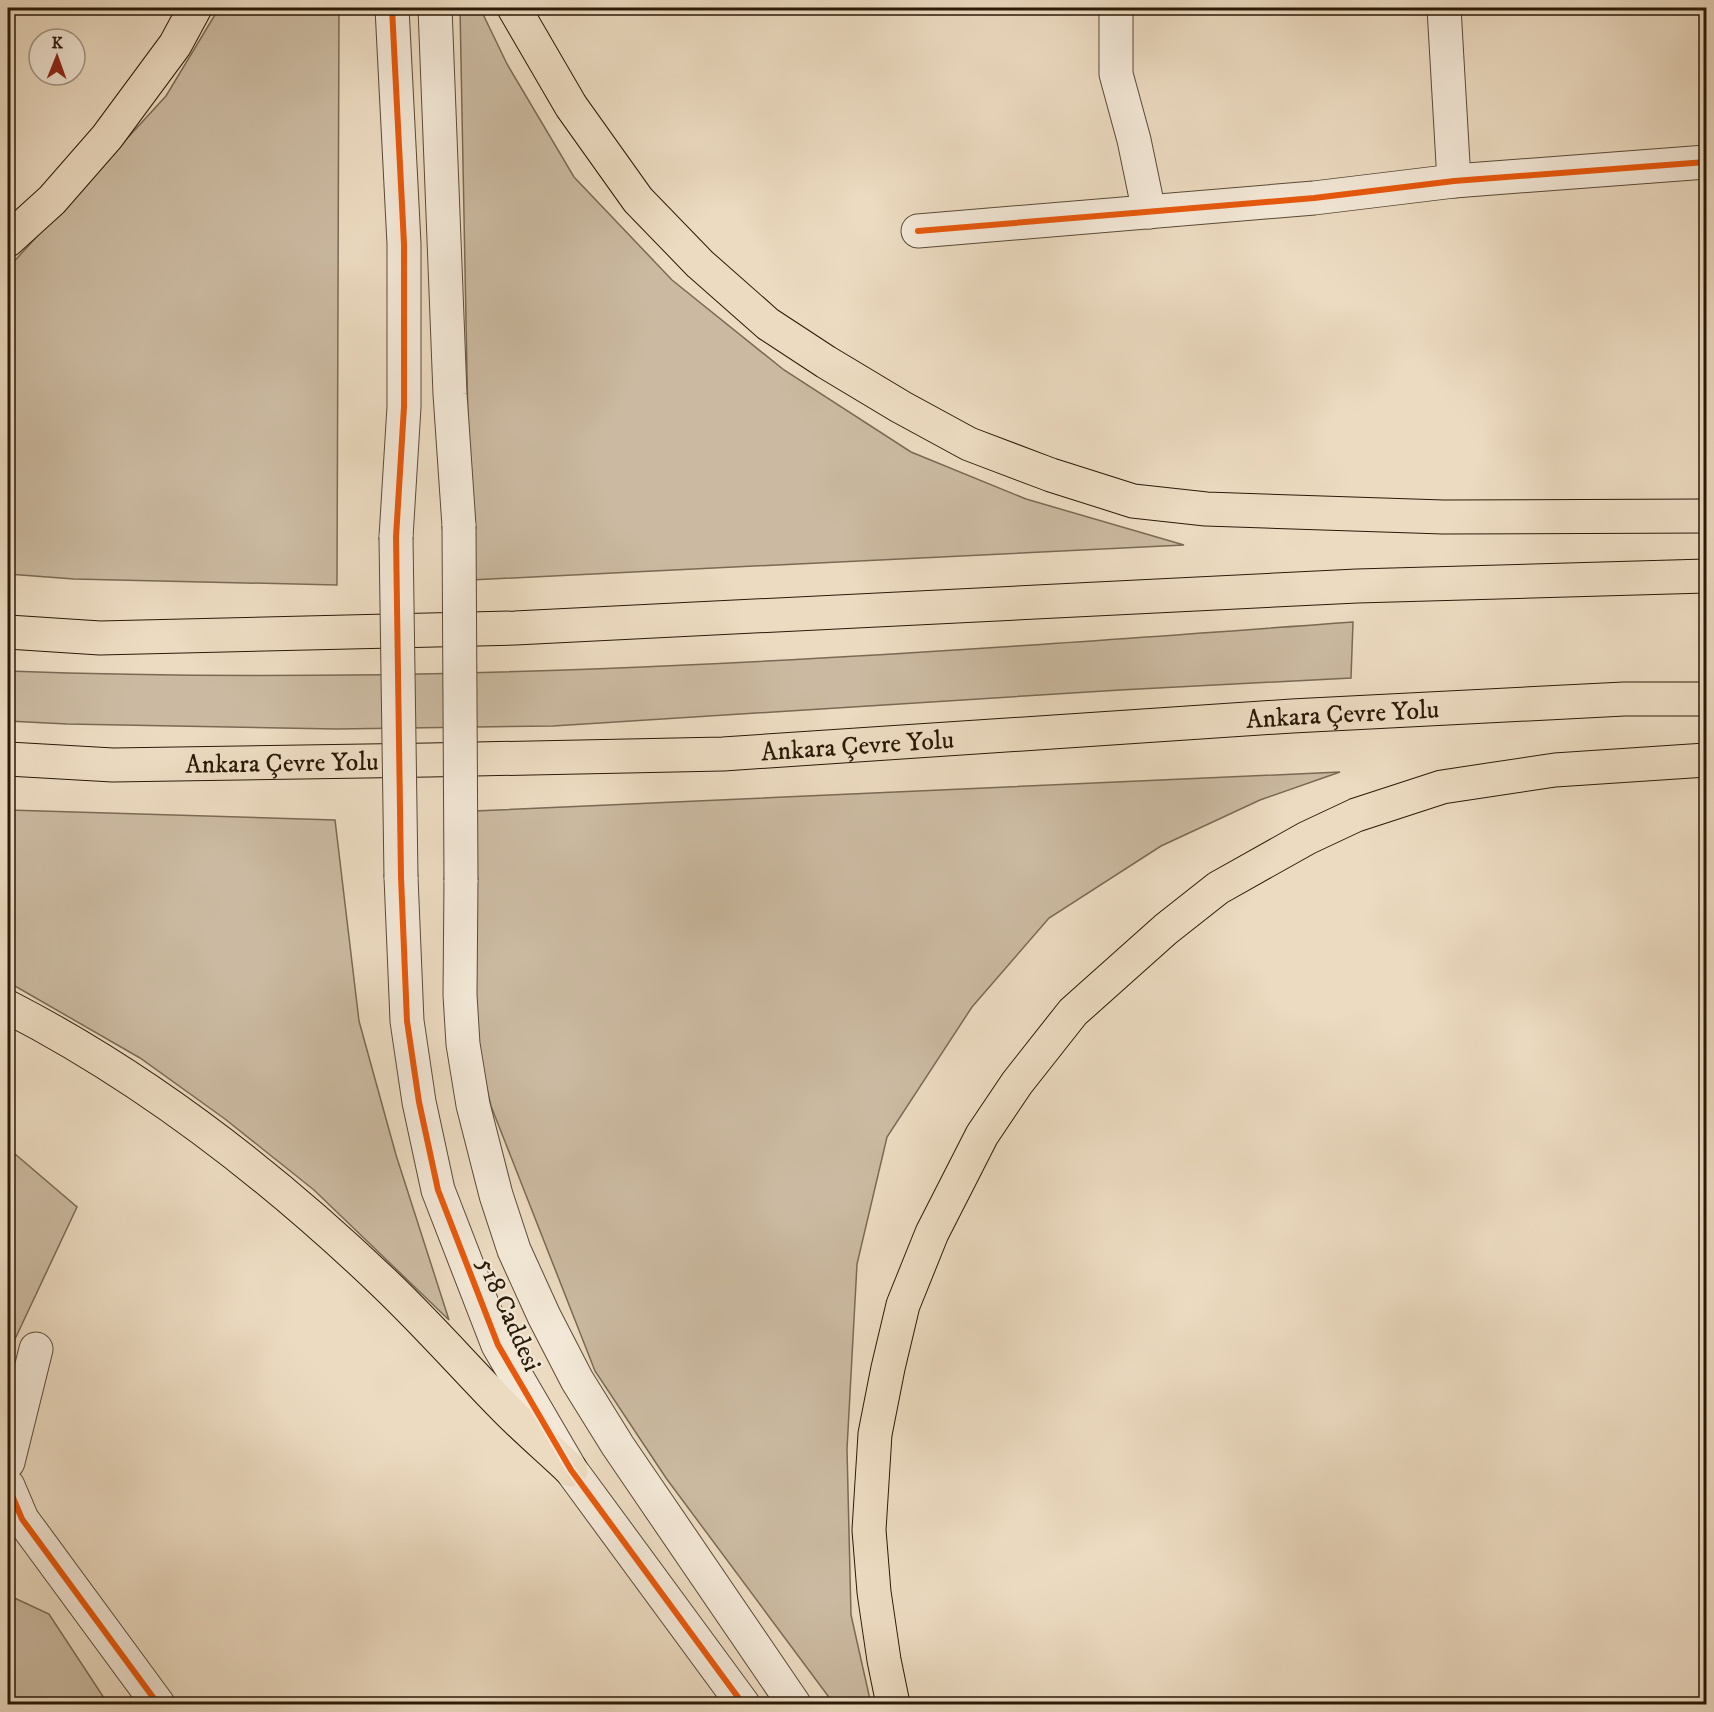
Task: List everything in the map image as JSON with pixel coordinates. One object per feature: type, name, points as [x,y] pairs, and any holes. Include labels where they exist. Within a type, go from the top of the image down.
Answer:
[{"type":"highway","points":[[8,240],[52,200],[106,136],[175,45],[195,8]]},
{"type":"highway","points":[[514,8],[571,106],[638,200],[700,264],[768,324],[845,373],[969,444],[1052,475],[1133,501],[1206,509],[1443,517],[1707,516]]},
{"type":"highway","points":[[8,632],[100,638],[515,628],[1357,586],[1707,576]]},
{"type":"highway","name":"Ankara Çevre Yolu","points":[[8,759],[112,765],[723,754],[1292,716],[1624,699],[1707,699]]},
{"type":"highway","points":[[893,1704],[874,1592],[869,1530],[875,1434],[903,1305],[932,1233],[982,1135],[1017,1083],[1073,1012],[1166,929],[1218,888],[1307,838],[1356,815],[1453,785],[1555,770],[1707,760]]},
{"type":"highway","points":[[8,1007],[39,1023],[154,1094],[274,1185],[385,1283],[504,1407],[571,1470]]},
{"type":"street","name":"518 Caddesi","points":[[392,8],[404,244],[404,407],[396,537],[401,877],[407,1021],[419,1102],[438,1190],[498,1345],[571,1470],[743,1704]]},
{"type":"street","name":"518 Caddesi","points":[[435,8],[450,394],[459,525],[460,995],[463,1044],[473,1104],[496,1195],[514,1250],[577,1380],[612,1437],[794,1704]]},
{"type":"street","points":[[1116,8],[1116,74],[1134,140],[1149,212]]},
{"type":"street","points":[[1444,8],[1454,181]]},
{"type":"street","points":[[918,231],[1314,198],[1454,181],[1707,162]]},
{"type":"street","points":[[8,1462],[36,1349]]},
{"type":"street","points":[[8,1486],[22,1519],[158,1704]]},
{"type":"shaded area","points":[[219,8],[339,8],[337,585],[74,579],[8,574],[8,268],[166,96]]},
{"type":"shaded area","points":[[460,8],[480,8],[507,64],[574,177],[672,280],[784,370],[911,452],[1026,499],[1184,545],[471,580]]},
{"type":"shaded area","points":[[1353,622],[1351,678],[1120,690],[553,726],[336,729],[8,721],[8,671],[176,675],[512,672],[849,656]]},
{"type":"shaded area","points":[[1340,772],[1260,800],[1161,846],[1049,918],[972,1007],[887,1137],[857,1264],[847,1449],[851,1615],[871,1704],[834,1704],[666,1478],[595,1371],[491,1106],[469,1014],[474,811]]},
{"type":"shaded area","points":[[8,810],[335,820],[359,1021],[396,1155],[449,1320],[314,1190],[225,1119],[140,1058],[8,982]]},
{"type":"shaded area","points":[[8,1148],[77,1207],[8,1354]]},
{"type":"shaded area","points":[[8,1595],[49,1614],[108,1704],[8,1704]]},
{"type":"cycle path","points":[[392,8],[404,244],[404,407],[396,537],[401,877],[407,1021],[419,1102],[438,1190],[498,1345],[571,1470],[743,1704]]},
{"type":"cycle path","points":[[918,231],[1314,198],[1454,181],[1706,162]]},
{"type":"cycle path","points":[[8,1486],[22,1519],[158,1704]]}]
